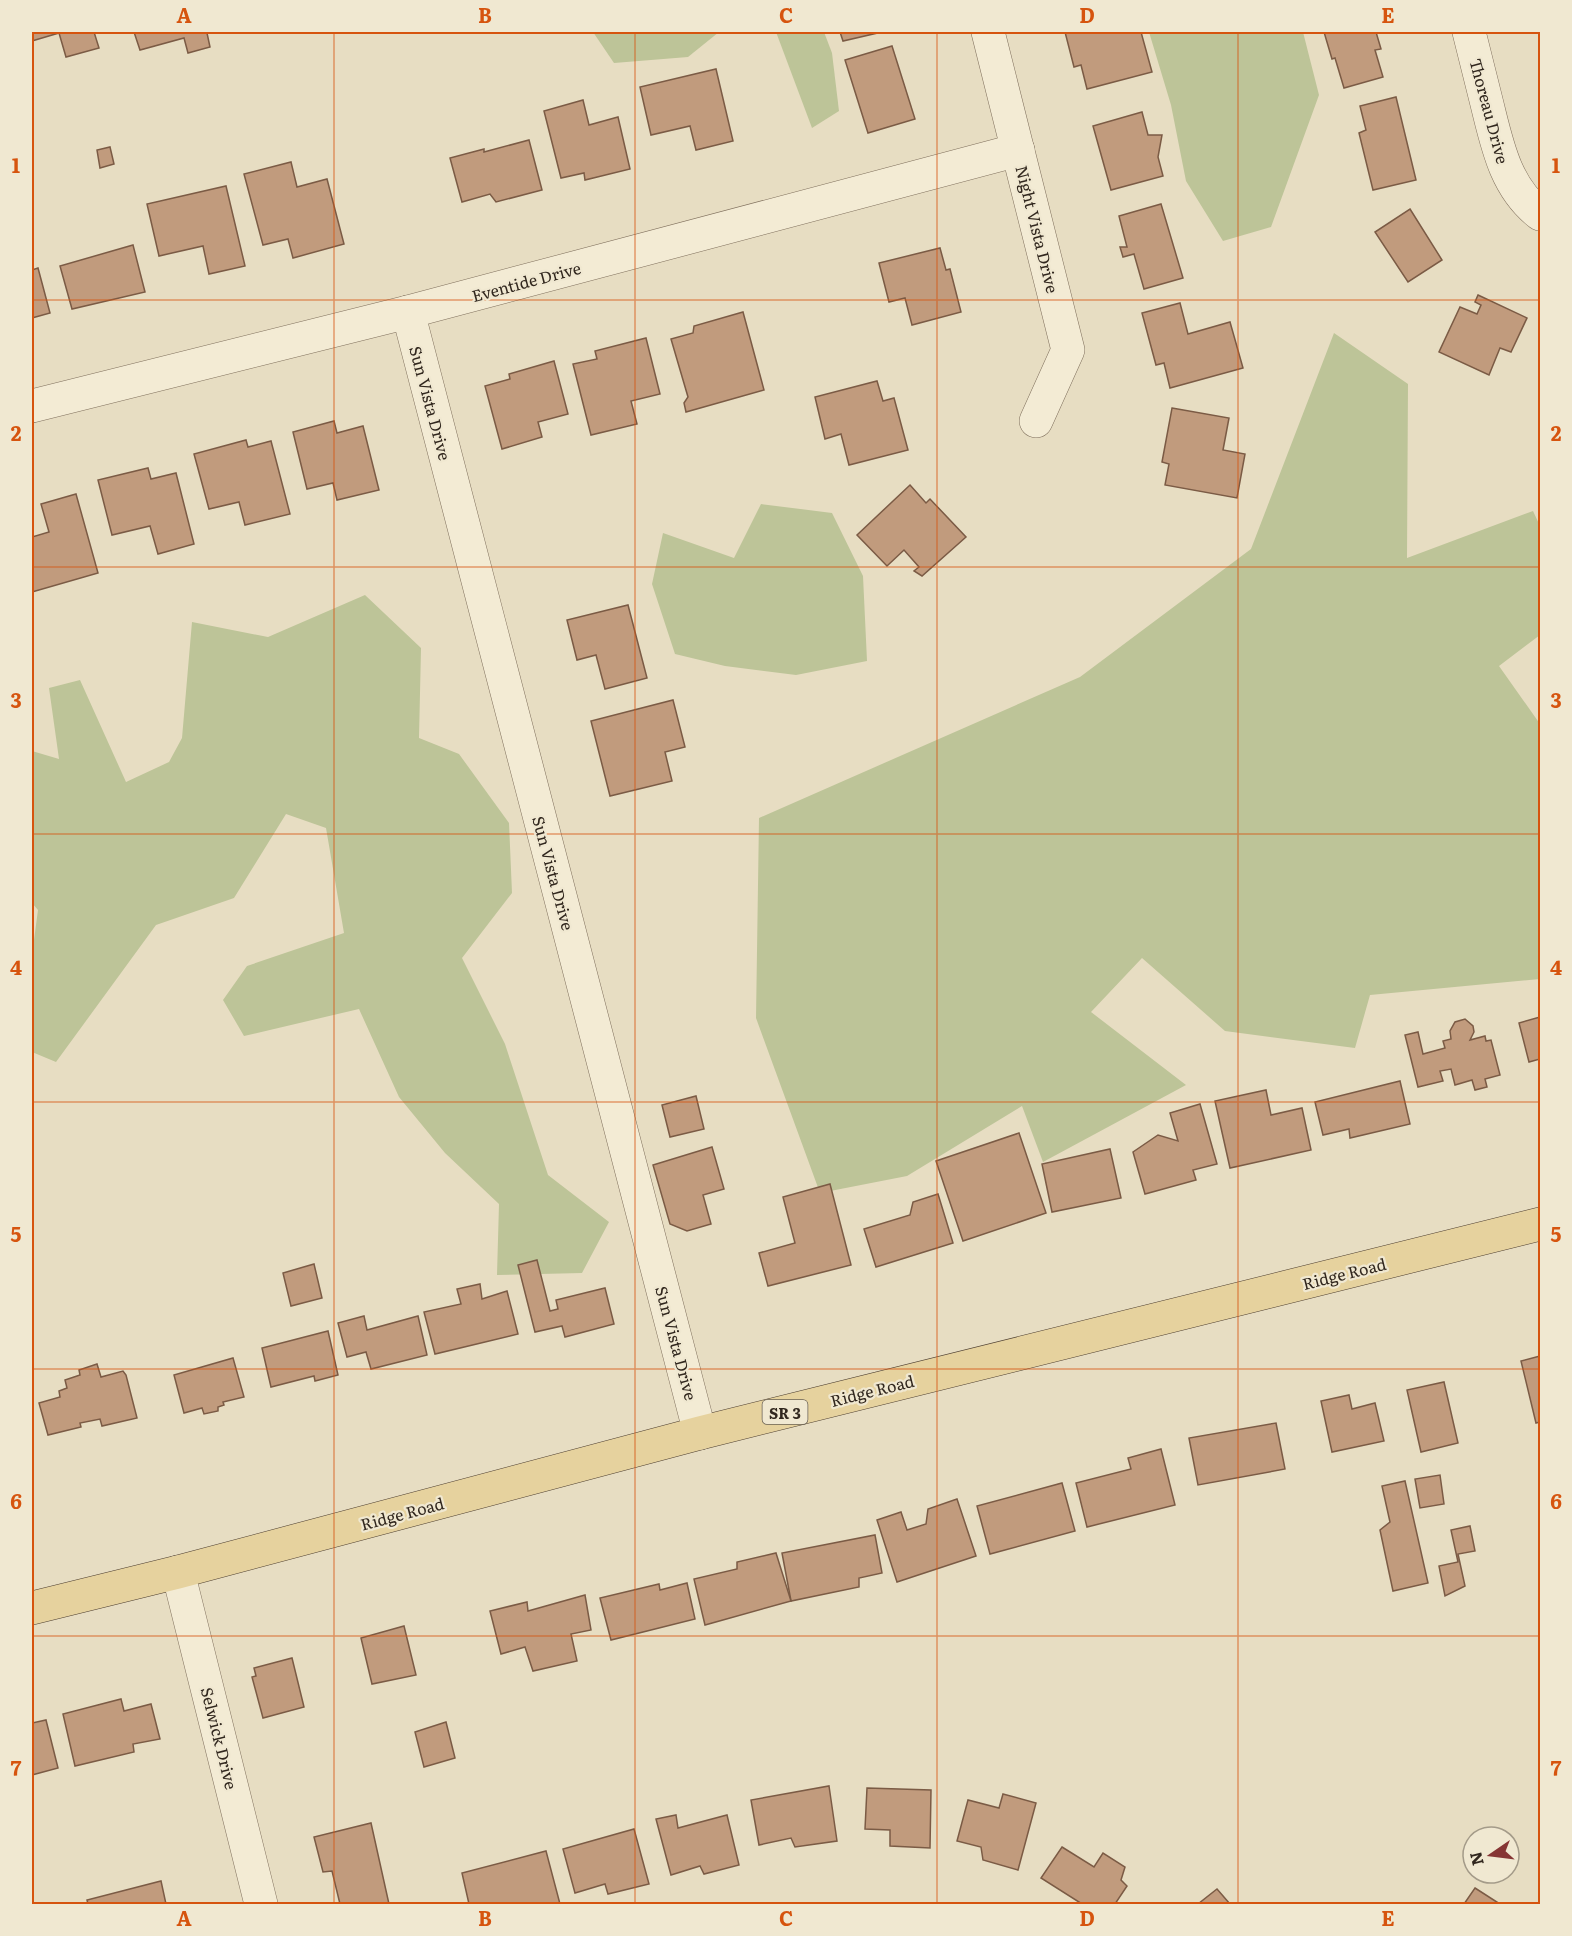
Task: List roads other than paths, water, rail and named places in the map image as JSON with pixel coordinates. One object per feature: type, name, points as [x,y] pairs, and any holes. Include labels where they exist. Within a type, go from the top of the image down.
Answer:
[{"type":"main road","name":"Ridge Road","points":[[32,1608],[178,1572],[700,1433],[1540,1224]]},
{"type":"street","name":"Night Vista Drive","points":[[988,32],[1068,350],[1036,421]]},
{"type":"street","name":"Thoreau Drive","points":[[1468,32],[1500,154],[1509,177],[1525,200],[1540,214]]},
{"type":"street","name":"Eventide Drive","points":[[32,406],[408,312],[1018,150]]},
{"type":"street","name":"Sun Vista Drive","points":[[408,312],[700,1433]]},
{"type":"street","name":"Selwick Drive","points":[[178,1572],[261,1905]]}]
